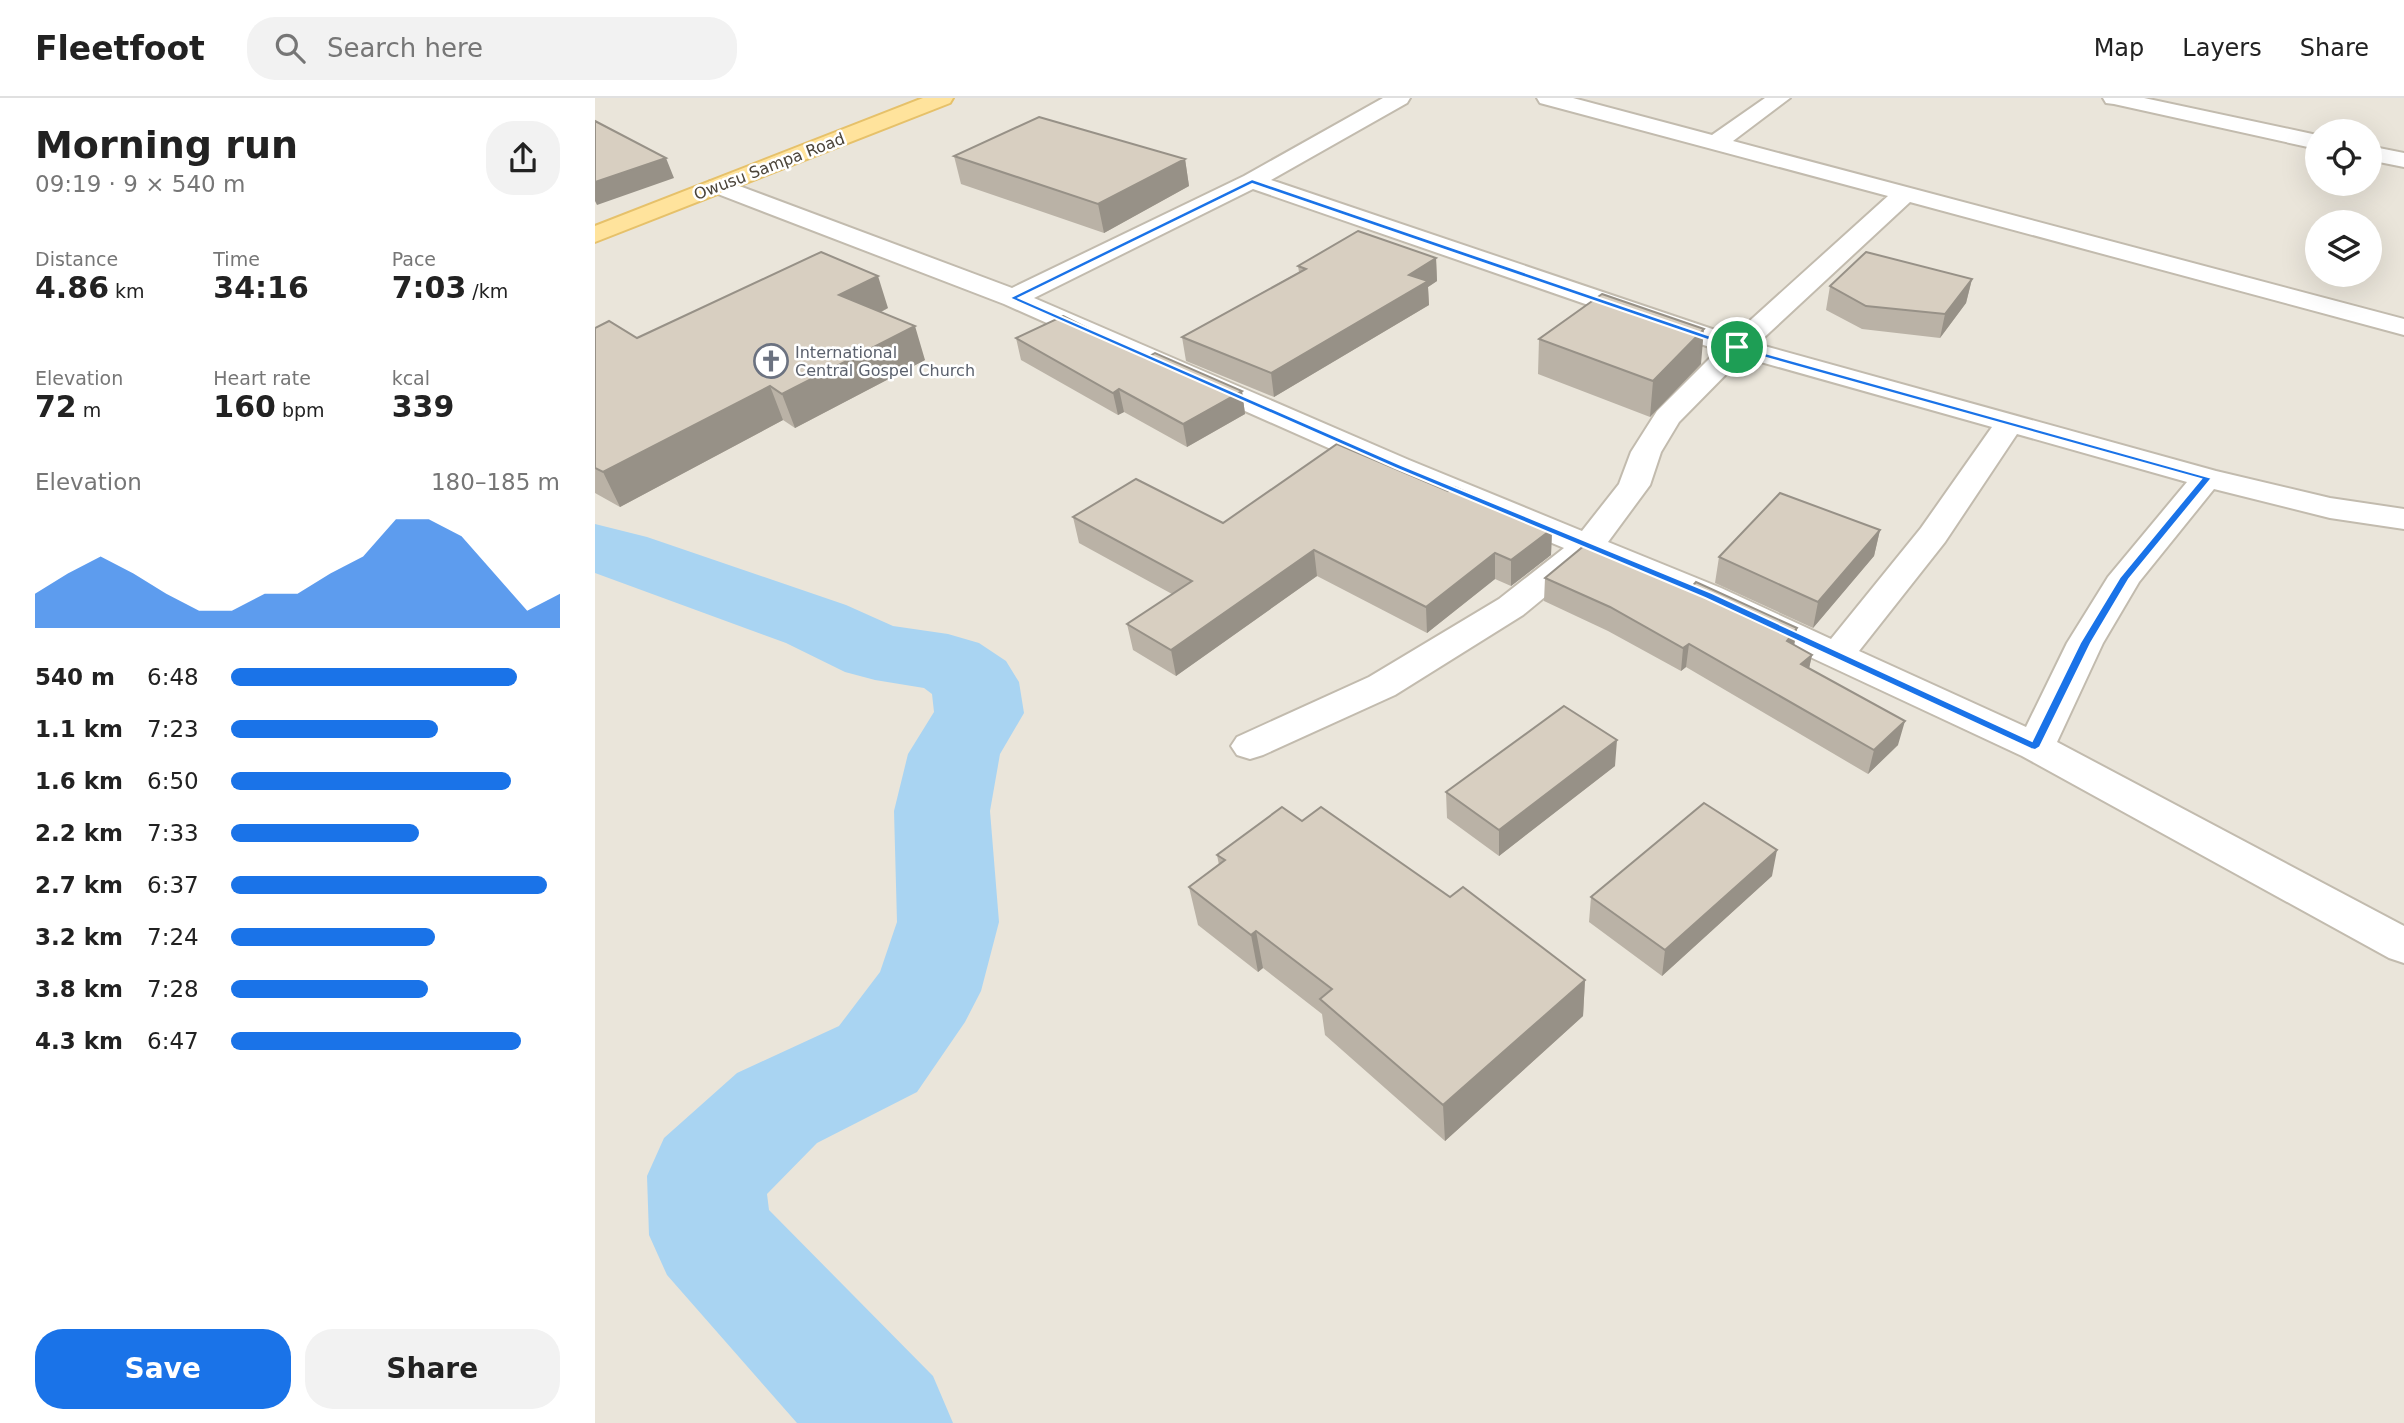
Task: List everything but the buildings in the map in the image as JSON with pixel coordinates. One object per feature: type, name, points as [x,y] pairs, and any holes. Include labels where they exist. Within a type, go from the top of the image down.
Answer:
[{"type":"main road","name":"Owusu Sampa Road","points":[[595,235],[943,98]]},
{"type":"street","points":[[1013,298],[1252,181],[1399,98]]},
{"type":"street","points":[[1548,98],[2394,324],[2404,298]]},
{"type":"street","points":[[1717,142],[1779,98]]},
{"type":"street","points":[[2114,98],[2141,101],[2305,139]]},
{"type":"street","points":[[2382,156],[2404,160]]},
{"type":"street","points":[[1252,181],[1737,347],[2207,478],[2330,508],[2404,519]]},
{"type":"street","points":[[718,186],[1013,298],[1398,467],[1589,544],[1838,654],[2035,747],[2404,946]]},
{"type":"street","points":[[1250,746],[1382,686],[1511,607],[1589,544],[1634,485],[1646,452],[1667,417],[1737,347],[1906,193]]},
{"type":"street","points":[[1838,654],[1933,535],[2010,423]]},
{"type":"street","points":[[2035,747],[2085,643],[2125,577],[2207,478]]},
{"type":"shaded area","points":[[595,98],[2404,98],[2404,1423],[595,1423]]},
{"type":"waterway","points":[[595,548],[619,554],[816,624],[875,652],[948,663],[975,682],[979,713],[954,754],[942,811],[948,922],[927,991],[878,1059],[777,1108],[706,1176],[710,1235],[886,1423]]},
{"type":"place","name":"International Central Gospel Church","points":[[771,361]]},
{"type":"route","points":[[1252,181],[1737,347],[2207,478],[2125,577],[2085,643],[2035,747],[1709,596],[1398,467],[1013,298],[1252,181]]}]
